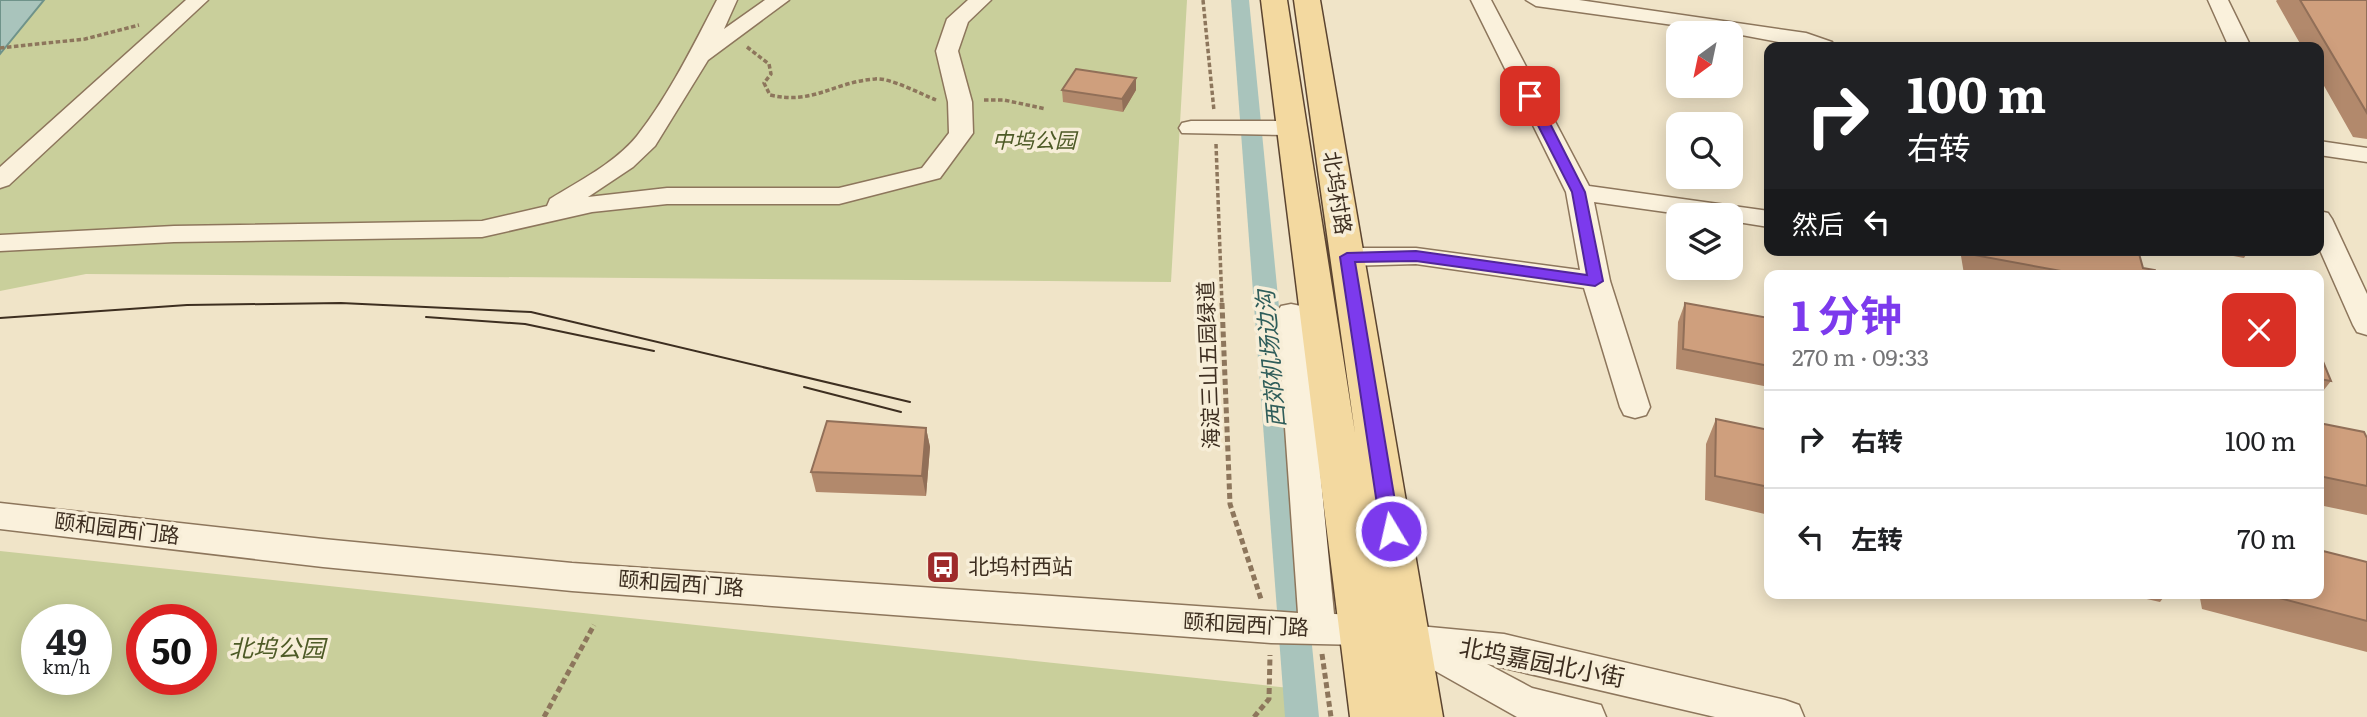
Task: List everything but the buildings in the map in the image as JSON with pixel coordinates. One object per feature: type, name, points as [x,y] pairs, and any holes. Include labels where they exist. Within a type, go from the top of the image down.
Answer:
[{"type":"main road","name":"北坞村路","points":[[1274,0],[1277,128],[1301,298],[1364,630],[1374,717]]},
{"type":"main road","name":"北坞村路","points":[[1307,0],[1419,717]]},
{"type":"street","points":[[0,180],[198,0]]},
{"type":"street","points":[[541,216],[624,162],[646,141],[699,56],[727,0]]},
{"type":"street","points":[[699,56],[779,0]]},
{"type":"street","points":[[0,243],[174,234],[482,229],[592,204],[667,195],[839,196],[931,173],[961,133],[960,100],[947,51],[958,19],[981,0]]},
{"type":"street","points":[[1481,0],[1578,192],[1595,281],[1635,407]]},
{"type":"street","points":[[1536,0],[1811,42]]},
{"type":"street","points":[[2218,0],[2238,42]]},
{"type":"street","points":[[1191,128],[1277,128]]},
{"type":"street","points":[[2324,149],[2367,155]]},
{"type":"street","points":[[1578,192],[1764,218]]},
{"type":"street","points":[[2324,230],[2367,325]]},
{"type":"street","points":[[1347,257],[1416,256],[1595,281]]},
{"type":"street","name":"北坞村路","points":[[1301,298],[1317,629]]},
{"type":"street","name":"颐和园西门路","points":[[0,516],[323,553],[572,577],[1271,628],[1364,630],[1408,640]]},
{"type":"street","name":"北坞嘉园北小街","points":[[1408,640],[1525,703],[1587,717]]},
{"type":"street","name":"北坞嘉园北小街","points":[[1408,640],[1503,650],[1785,717]]},
{"type":"path","name":"海淀三山五园绿道","points":[[1203,0],[1222,128],[1230,504],[1271,628],[1269,699],[1254,717]]},
{"type":"path","points":[[0,47],[85,39],[148,23],[178,20]]},
{"type":"path","points":[[722,40],[763,55],[771,66],[771,74],[764,83],[770,95],[788,99],[810,98],[837,86],[878,78],[937,100],[1004,100],[1046,109]]},
{"type":"path","points":[[544,717],[594,625]]},
{"type":"path","points":[[1317,629],[1331,717]]},
{"type":"green space","name":"中坞公园","points":[[0,0],[1187,0],[1171,282],[86,274],[0,291]]},
{"type":"green space","name":"北坞公园","points":[[0,551],[1290,688],[1291,717],[0,717]]},
{"type":"water","points":[[0,0],[44,0],[0,54]]},
{"type":"waterway","name":"西郊机场边沟","points":[[1240,0],[1302,717]]},
{"type":"tram line","points":[[0,318],[187,305],[341,303],[531,312],[910,402]]},
{"type":"tram line","points":[[426,317],[525,324],[654,351]]},
{"type":"tram line","points":[[804,387],[901,412]]},
{"type":"place","name":"北坞村西站","points":[[943,567]]},
{"type":"route","points":[[1391,531],[1347,257],[1416,256],[1595,281],[1578,192],[1530,96]]}]
